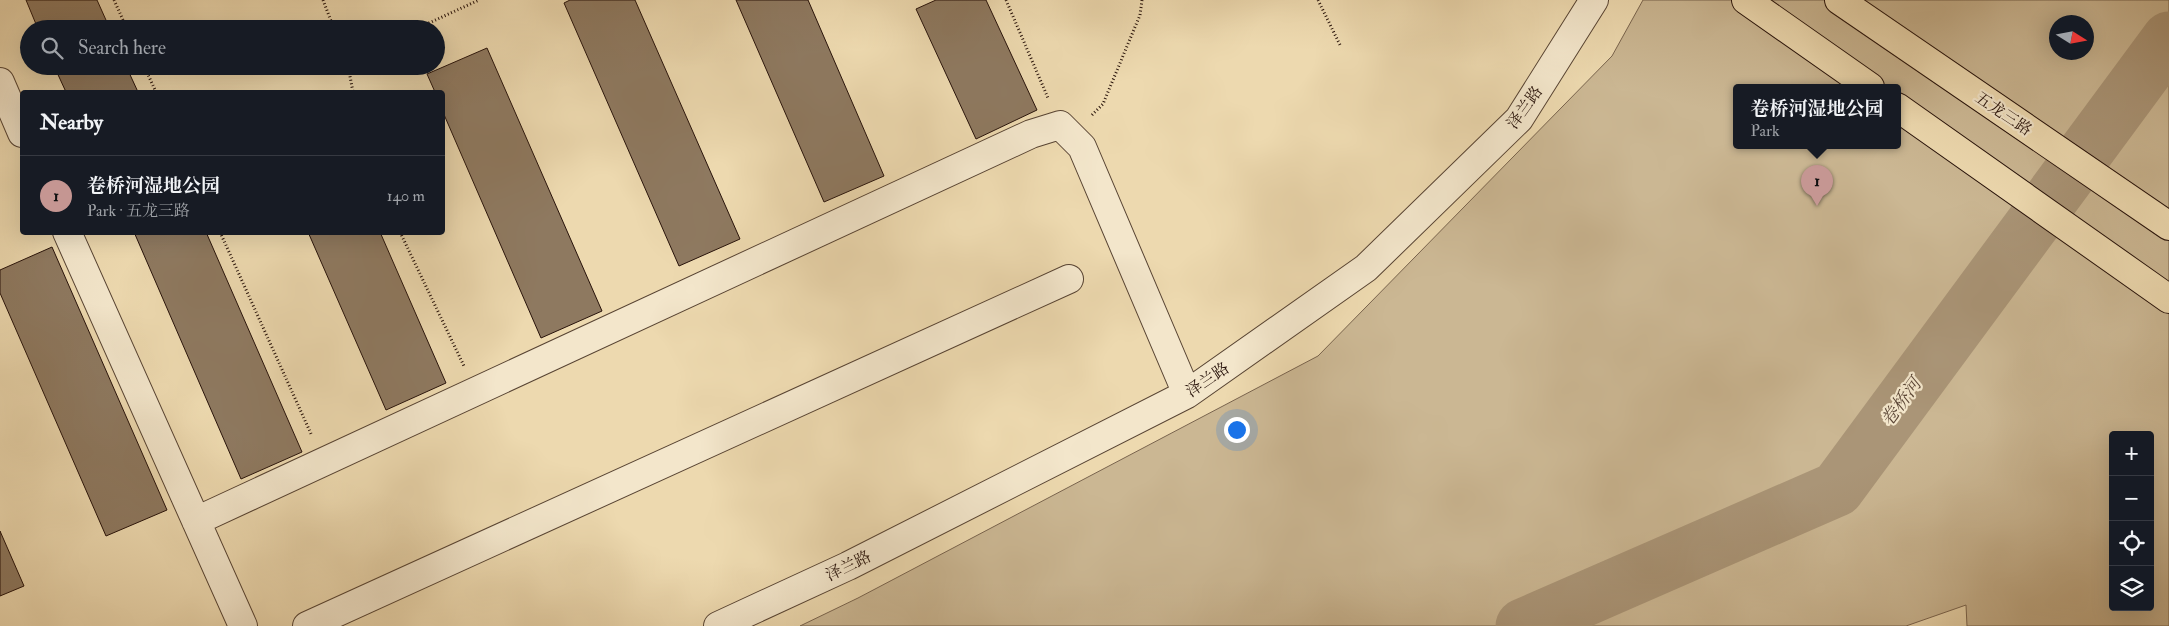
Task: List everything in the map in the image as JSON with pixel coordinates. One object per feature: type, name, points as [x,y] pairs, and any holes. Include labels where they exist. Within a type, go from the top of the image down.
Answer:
[{"type":"main road","points":[[1746,0],[1866,84]]},
{"type":"main road","name":"五龙三路","points":[[1839,0],[2169,226]]},
{"type":"main road","points":[[1901,109],[2169,299]]},
{"type":"street","name":"泽兰路","points":[[718,626],[848,566],[1187,394],[1366,268],[1519,119],[1594,0]]},
{"type":"street","points":[[0,82],[20,127]]},
{"type":"street","points":[[196,520],[1032,134],[1060,125],[1082,147],[1187,394]]},
{"type":"street","points":[[68,235],[243,626]]},
{"type":"street","points":[[307,626],[1069,279]]},
{"type":"path","points":[[114,0],[123,20]]},
{"type":"path","points":[[322,0],[330,20]]},
{"type":"path","points":[[436,20],[479,0]]},
{"type":"path","points":[[1006,0],[1060,125],[1087,120],[1103,104],[1140,15],[1142,0]]},
{"type":"path","points":[[1318,0],[1340,45]]},
{"type":"path","points":[[148,75],[155,90]]},
{"type":"path","points":[[350,75],[353,90]]},
{"type":"path","points":[[221,235],[324,461]]},
{"type":"path","points":[[401,235],[476,391]]},
{"type":"shaded area","points":[[1643,0],[2169,0],[2169,626],[1967,626],[1966,605],[1906,626],[800,626],[858,598],[1318,356],[1612,56]]},
{"type":"building","points":[[26,0],[97,0],[106,20],[34,20]]},
{"type":"building","points":[[570,0],[635,0],[740,239],[679,266],[564,3]]},
{"type":"building","points":[[736,0],[808,0],[884,176],[824,202]]},
{"type":"building","points":[[936,0],[986,0],[1037,110],[976,139],[916,9]]},
{"type":"building","points":[[487,48],[602,311],[541,338],[445,117],[445,90],[434,90],[427,75],[445,75],[445,66]]},
{"type":"building","points":[[58,75],[130,75],[137,90],[65,90]]},
{"type":"building","points":[[135,235],[207,235],[302,452],[241,479]]},
{"type":"building","points":[[309,235],[381,235],[446,383],[386,410]]},
{"type":"building","points":[[52,247],[167,510],[106,536],[0,293],[0,270]]},
{"type":"building","points":[[0,531],[24,586],[0,596]]},
{"type":"waterway","name":"卷桥河","points":[[1523,626],[1837,489],[2169,39]]},
{"type":"place","name":"卷桥河湿地公园","points":[[1817,206]]}]
